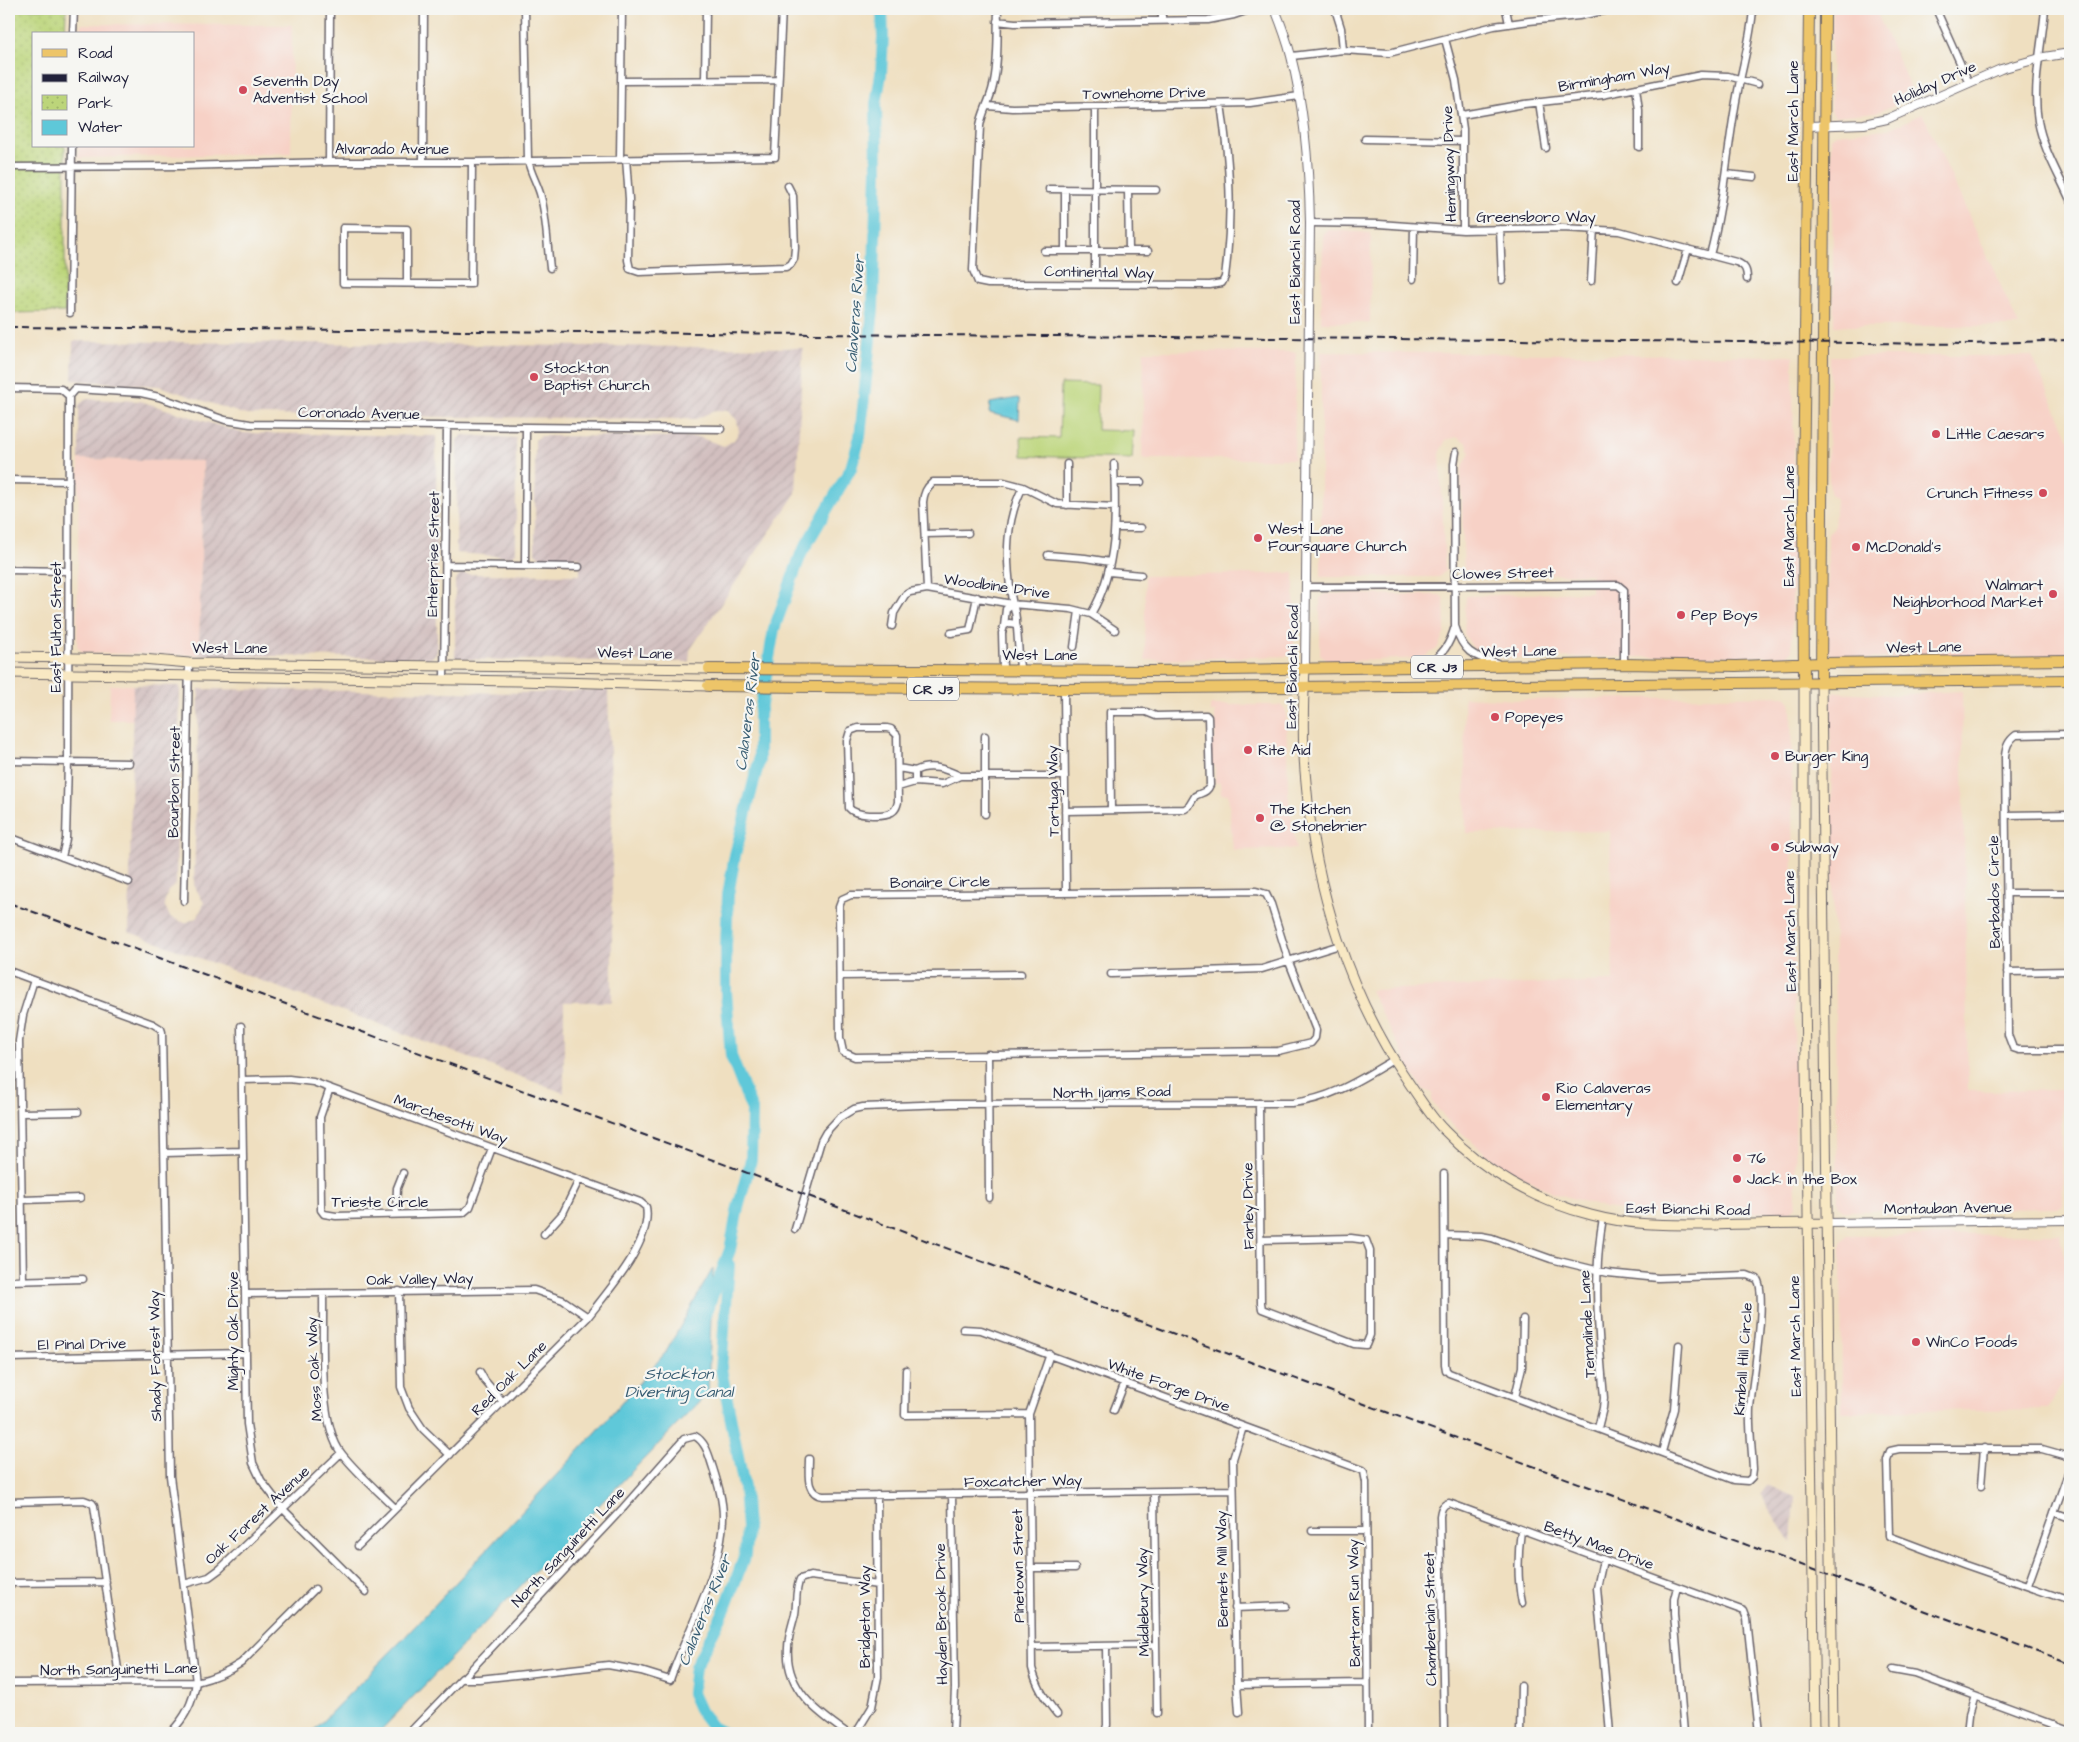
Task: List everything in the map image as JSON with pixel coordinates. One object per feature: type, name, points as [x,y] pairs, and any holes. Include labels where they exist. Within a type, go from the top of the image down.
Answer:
[{"type":"main road","name":"East March Lane","points":[[1809,9],[1803,494],[1808,1223],[1815,1733]]},
{"type":"main road","name":"East March Lane","points":[[1825,9],[1821,682],[1833,1733]]},
{"type":"main road","name":"West Lane","points":[[9,657],[142,659],[189,662],[445,664],[804,671],[1020,669],[1152,671],[1624,664],[1736,666],[2070,660]]},
{"type":"main road","points":[[538,682],[556,677],[581,677],[587,674],[588,668]]},
{"type":"main road","points":[[610,683],[613,674],[632,674],[648,668]]},
{"type":"main road","name":"East Bianchi Road","points":[[1305,668],[1305,779],[1321,878],[1340,945],[1362,1000],[1393,1060],[1435,1119],[1459,1144],[1481,1162],[1512,1182],[1550,1202],[1603,1218],[1667,1226],[1826,1223]]},
{"type":"main road","name":"West Lane","points":[[9,673],[802,688],[1064,689],[2070,680]]},
{"type":"street","points":[[73,32],[74,9]]},
{"type":"street","points":[[329,162],[330,9]]},
{"type":"street","points":[[423,162],[424,9]]},
{"type":"street","points":[[525,9],[528,160],[530,172],[541,194],[547,230],[550,268]]},
{"type":"street","points":[[622,9],[623,158],[629,199],[628,260],[630,269],[639,272],[786,267],[794,259],[795,248],[793,196],[788,186]]},
{"type":"street","points":[[705,80],[706,9]]},
{"type":"street","points":[[621,81],[778,80],[782,9]]},
{"type":"street","points":[[988,106],[994,82],[998,9]]},
{"type":"street","points":[[1162,9],[1162,20]]},
{"type":"street","points":[[997,21],[1015,23],[1218,19],[1252,9]]},
{"type":"street","name":"East Bianchi Road","points":[[1275,9],[1292,56],[1309,164],[1305,668]]},
{"type":"street","points":[[1335,9],[1341,28],[1343,50]]},
{"type":"street","points":[[1506,9],[1509,24]]},
{"type":"street","points":[[1292,56],[1343,50],[1388,52],[1509,24],[1613,9]]},
{"type":"street","points":[[1710,255],[1722,208],[1753,9]]},
{"type":"street","points":[[1936,9],[1969,83]]},
{"type":"street","points":[[2045,9],[2036,101],[2044,140],[2070,200]]},
{"type":"street","name":"Hemingway Drive","points":[[1445,39],[1456,80],[1462,115],[1463,230]]},
{"type":"street","name":"Holiday Drive","points":[[1808,126],[1864,124],[1887,119],[2001,69],[2040,58],[2070,53]]},
{"type":"street","name":"Birmingham Way","points":[[1462,115],[1539,102],[1572,100],[1701,75],[1728,76],[1758,84]]},
{"type":"street","name":"Alvarado Avenue","points":[[9,167],[775,157],[778,80]]},
{"type":"street","points":[[1636,88],[1639,110],[1639,147]]},
{"type":"street","name":"Townehome Drive","points":[[988,106],[1012,108],[1221,104],[1263,102],[1299,96]]},
{"type":"street","points":[[1539,102],[1546,148]]},
{"type":"street","name":"Continental Way","points":[[988,106],[982,114],[980,126],[973,254],[973,270],[976,280],[988,284],[1210,286],[1222,283],[1225,277],[1231,211],[1228,151],[1221,104]]},
{"type":"street","points":[[1095,106],[1095,284]]},
{"type":"street","points":[[1365,139],[1463,141]]},
{"type":"street","points":[[70,313],[72,148]]},
{"type":"street","points":[[407,283],[407,229],[343,228],[343,282],[407,283],[471,284],[472,162]]},
{"type":"street","points":[[1726,174],[1754,177]]},
{"type":"street","points":[[1049,189],[1156,190]]},
{"type":"street","points":[[1065,189],[1065,251]]},
{"type":"street","points":[[1128,190],[1129,251]]},
{"type":"street","name":"Greensboro Way","points":[[1310,222],[1463,230],[1594,228],[1640,235],[1742,264],[1747,271],[1747,279]]},
{"type":"street","points":[[1413,279],[1414,227]]},
{"type":"street","points":[[1591,281],[1594,228]]},
{"type":"street","points":[[1500,230],[1502,280]]},
{"type":"street","points":[[1678,283],[1688,249]]},
{"type":"street","points":[[1044,251],[1148,251]]},
{"type":"street","points":[[9,388],[61,389],[69,396]]},
{"type":"street","name":"Coronado Avenue","points":[[69,396],[75,390],[141,393],[159,397],[225,420],[250,424],[721,429]]},
{"type":"street","name":"East Fulton Street","points":[[62,857],[66,839],[68,762],[69,396]]},
{"type":"street","name":"Enterprise Street","points":[[444,681],[447,427]]},
{"type":"street","points":[[525,566],[526,427]]},
{"type":"street","points":[[1456,452],[1454,464],[1455,626],[1459,639],[1465,649],[1476,657],[1507,666]]},
{"type":"street","points":[[1067,464],[1067,505]]},
{"type":"street","points":[[1091,614],[1109,572],[1114,528],[1114,464]]},
{"type":"street","points":[[9,480],[69,481]]},
{"type":"street","points":[[927,589],[923,502],[924,493],[933,482],[1004,482],[1023,487],[1047,500],[1067,505],[1114,507]]},
{"type":"street","points":[[1115,482],[1141,482]]},
{"type":"street","points":[[1020,669],[1016,609],[1012,604],[1008,535],[1011,518],[1023,487]]},
{"type":"street","points":[[1114,528],[1141,528]]},
{"type":"street","points":[[925,534],[968,533]]},
{"type":"street","points":[[1048,555],[1110,562]]},
{"type":"street","points":[[446,565],[579,567]]},
{"type":"street","points":[[9,570],[68,571]]},
{"type":"street","points":[[1109,572],[1141,575]]},
{"type":"street","name":"Clowes Street","points":[[1306,587],[1618,585],[1624,590],[1624,664]]},
{"type":"street","name":"Woodbine Drive","points":[[892,626],[894,613],[905,595],[910,592],[927,589],[1012,604],[1079,611],[1091,614],[1115,630]]},
{"type":"street","points":[[951,633],[970,630],[977,597]]},
{"type":"street","points":[[1003,669],[1002,634],[1006,609],[1012,604]]},
{"type":"street","points":[[1074,647],[1079,611]]},
{"type":"street","points":[[1004,626],[1009,623],[1016,624]]},
{"type":"street","points":[[1424,667],[1442,653],[1449,644],[1455,626]]},
{"type":"street","name":"Bourbon Street","points":[[184,901],[189,662]]},
{"type":"street","name":"Tortuga Way","points":[[1064,689],[1066,892]]},
{"type":"street","points":[[1065,811],[1185,809],[1195,796],[1208,790],[1208,717],[1206,715],[1156,716],[1146,712],[1110,712],[1111,810]]},
{"type":"street","points":[[858,728],[887,728],[895,731],[898,739],[898,768],[898,806],[892,813],[859,814],[852,812],[848,804],[846,742],[850,731],[858,728]]},
{"type":"street","name":"Barbados Circle","points":[[2070,734],[2016,735],[2006,746],[2005,756],[2008,1035],[2013,1048],[2026,1051],[2070,1050]]},
{"type":"street","points":[[985,736],[985,814]]},
{"type":"street","points":[[9,761],[129,763]]},
{"type":"street","points":[[898,768],[915,771],[923,768],[940,768],[960,776],[1065,776]]},
{"type":"street","points":[[915,771],[915,782]]},
{"type":"street","points":[[898,787],[915,782],[942,784],[960,776]]},
{"type":"street","points":[[2006,815],[2070,814]]},
{"type":"street","points":[[9,837],[129,882]]},
{"type":"street","name":"Bonaire Circle","points":[[1066,892],[1262,892],[1269,897],[1289,962],[1316,1030],[1315,1038],[1311,1043],[1303,1046],[1278,1051],[848,1055],[843,1052],[841,1045],[839,907],[842,899],[851,895],[1066,892]]},
{"type":"street","points":[[2007,893],[2070,893]]},
{"type":"street","points":[[1111,974],[1262,969],[1340,945]]},
{"type":"street","points":[[9,970],[34,980],[26,1002],[20,1028],[23,1280]]},
{"type":"street","points":[[2007,972],[2070,971]]},
{"type":"street","points":[[840,976],[1020,974]]},
{"type":"street","name":"Shady Forest Way","points":[[34,980],[153,1024],[161,1029],[165,1153],[170,1476],[196,1682],[190,1708],[170,1733]]},
{"type":"street","name":"Mighty Oak Drive","points":[[241,1026],[246,1294],[245,1353],[248,1442],[261,1480],[283,1509],[366,1592]]},
{"type":"street","points":[[988,1054],[989,1198]]},
{"type":"street","name":"North Ijams Road","points":[[795,1229],[821,1141],[828,1128],[845,1113],[863,1107],[1303,1102],[1327,1096],[1393,1060]]},
{"type":"street","name":"Marchesotti Way","points":[[242,1080],[301,1080],[330,1088],[640,1202],[646,1207]]},
{"type":"street","name":"Trieste Circle","points":[[330,1088],[320,1117],[321,1210],[324,1214],[330,1216],[458,1214],[468,1211],[492,1148]]},
{"type":"street","name":"Farley Drive","points":[[1259,1103],[1260,1240],[1262,1308],[1354,1344],[1366,1345],[1370,1335],[1370,1251],[1366,1240],[1351,1238],[1260,1240]]},
{"type":"street","points":[[22,1113],[78,1112]]},
{"type":"street","points":[[165,1153],[242,1151]]},
{"type":"street","points":[[396,1214],[397,1188],[403,1173]]},
{"type":"street","points":[[1444,1174],[1445,1234]]},
{"type":"street","points":[[544,1234],[563,1213],[579,1180]]},
{"type":"street","points":[[23,1200],[80,1198]]},
{"type":"street","name":"Red Oak Lane","points":[[358,1546],[588,1317],[635,1250],[644,1228],[646,1207]]},
{"type":"street","name":"Tennalinde Lane","points":[[1598,1428],[1604,1398],[1596,1271],[1603,1218]]},
{"type":"street","name":"Montauban Avenue","points":[[1826,1223],[2070,1220]]},
{"type":"street","name":"Kimball Hill Circle","points":[[1445,1234],[1492,1238],[1551,1259],[1596,1271],[1658,1278],[1747,1275],[1752,1276],[1760,1283],[1758,1345],[1750,1410],[1753,1469],[1752,1477],[1748,1481],[1741,1482],[1452,1375],[1446,1370],[1445,1234]]},
{"type":"street","points":[[9,1281],[83,1279]]},
{"type":"street","name":"Oak Valley Way","points":[[246,1294],[534,1290],[563,1300],[588,1317]]},
{"type":"street","points":[[398,1291],[401,1387],[409,1408],[423,1429],[450,1455]]},
{"type":"street","name":"Moss Oak Way","points":[[323,1294],[326,1413],[332,1437],[341,1453],[395,1508]]},
{"type":"street","points":[[1515,1397],[1522,1367],[1523,1319]]},
{"type":"street","name":"White Forge Drive","points":[[963,1329],[981,1330],[1050,1354],[1359,1468],[1364,1472]]},
{"type":"street","points":[[1662,1452],[1674,1409],[1678,1345]]},
{"type":"street","name":"El Pinal Drive","points":[[9,1358],[245,1353]]},
{"type":"street","name":"Pinetown Street","points":[[1050,1354],[1029,1414],[1030,1568],[1032,1668],[1036,1684],[1043,1697],[1057,1714]]},
{"type":"street","points":[[906,1370],[905,1415],[1029,1414]]},
{"type":"street","points":[[480,1372],[485,1381],[503,1402]]},
{"type":"street","points":[[1114,1410],[1125,1382]]},
{"type":"street","name":"Bennets Mill Way","points":[[1239,1712],[1235,1608],[1233,1459],[1244,1427]]},
{"type":"street","name":"North Sanguinetti Lane","points":[[409,1733],[623,1508],[684,1438],[695,1436],[704,1444],[719,1488],[722,1501],[723,1526],[714,1568],[670,1680],[641,1670],[608,1665],[463,1678]]},
{"type":"street","points":[[1981,1486],[1984,1448]]},
{"type":"street","points":[[2070,1457],[2042,1449],[1899,1449],[1890,1451],[1887,1460],[1889,1536],[2070,1601]]},
{"type":"street","name":"Oak Forest Avenue","points":[[184,1584],[209,1577],[220,1569],[341,1453]]},
{"type":"street","name":"Foxcatcher Way","points":[[809,1459],[810,1488],[815,1494],[823,1496],[1233,1490]]},
{"type":"street","points":[[2028,1585],[2070,1468]]},
{"type":"street","name":"Bartram Run Way","points":[[1364,1472],[1368,1733]]},
{"type":"street","name":"Middlebury Way","points":[[1154,1492],[1157,1713]]},
{"type":"street","name":"Hayden Brook Drive","points":[[952,1494],[955,1680],[953,1733]]},
{"type":"street","name":"Bridgeton Way","points":[[856,1733],[872,1707],[876,1691],[877,1495]]},
{"type":"street","points":[[9,1502],[84,1500],[92,1503],[95,1510],[120,1683]]},
{"type":"street","name":"Betty Mae Drive","points":[[1444,1504],[1454,1504],[1746,1613],[1759,1733]]},
{"type":"street","name":"Chamberlain Street","points":[[1444,1504],[1440,1516],[1444,1733]]},
{"type":"street","points":[[2054,1512],[2070,1518]]},
{"type":"street","points":[[1521,1530],[1519,1556],[1522,1603]]},
{"type":"street","points":[[1312,1531],[1366,1531]]},
{"type":"street","points":[[1603,1560],[1598,1577],[1597,1601],[1610,1733]]},
{"type":"street","points":[[1030,1568],[1075,1568]]},
{"type":"street","points":[[847,1733],[811,1706],[800,1694],[792,1677],[788,1649],[796,1607],[797,1587],[800,1580],[810,1576],[878,1585]]},
{"type":"street","points":[[9,1583],[106,1582]]},
{"type":"street","points":[[1677,1587],[1674,1599],[1674,1614],[1684,1733]]},
{"type":"street","name":"North Sanguinetti Lane","points":[[9,1683],[196,1682],[229,1671],[241,1663],[315,1589]]},
{"type":"street","points":[[1235,1608],[1286,1606]]},
{"type":"street","points":[[1032,1647],[1156,1645]]},
{"type":"street","points":[[1105,1733],[1107,1725],[1106,1646]]},
{"type":"street","points":[[1893,1670],[1915,1674],[2070,1730]]},
{"type":"street","points":[[1237,1684],[1367,1683]]},
{"type":"street","points":[[1520,1733],[1521,1686]]},
{"type":"street","points":[[1967,1733],[1969,1715],[1975,1696]]},
{"type":"street","points":[[2050,1733],[2053,1724]]},
{"type":"street","points":[[1107,1725],[1110,1733]]},
{"type":"shaded area","points":[[1832,9],[1875,9],[1915,97],[1877,112],[1835,116],[1831,110]]},
{"type":"shaded area","name":"Seventh Day Adventist School","points":[[81,24],[292,25],[291,153],[78,158],[79,148],[195,148],[195,32],[80,32]]},
{"type":"shaded area","points":[[1923,114],[2019,326],[1834,326],[1831,138],[1836,134],[1888,129]]},
{"type":"shaded area","points":[[1329,230],[1371,233],[1370,323],[1321,322],[1323,236]]},
{"type":"shaded area","points":[[73,341],[803,348],[796,493],[690,650],[689,662],[455,659],[455,580],[461,574],[580,575],[580,557],[540,557],[535,553],[535,440],[541,436],[698,437],[724,446],[734,440],[739,432],[737,420],[728,411],[716,410],[696,419],[246,415],[159,386],[72,380]]},
{"type":"shaded area","points":[[1144,351],[1296,352],[1294,459],[1142,459]]},
{"type":"shaded area","points":[[1321,352],[1793,356],[1794,495],[1788,500],[1788,524],[1793,529],[1792,651],[1787,656],[1491,658],[1475,651],[1464,634],[1466,596],[1591,592],[1591,574],[1464,575],[1461,471],[1470,452],[1467,443],[1457,437],[1446,440],[1440,451],[1445,571],[1439,577],[1321,577]]},
{"type":"shaded area","points":[[1830,356],[2032,356],[2070,441],[2070,655],[1836,659],[1828,651],[1828,533],[1834,527],[1836,499],[1830,493],[1828,464]]},
{"type":"shaded area","points":[[86,399],[140,401],[242,433],[436,436],[437,652],[431,658],[199,655],[203,461],[79,459],[79,405]]},
{"type":"shaded area","points":[[463,435],[516,438],[516,553],[510,557],[456,553],[457,440]]},
{"type":"shaded area","points":[[79,459],[203,461],[199,655],[83,653],[77,646]]},
{"type":"shaded area","points":[[1294,573],[1294,650],[1288,656],[1145,660],[1145,576]]},
{"type":"shaded area","points":[[1324,594],[1440,595],[1444,599],[1445,632],[1437,649],[1422,658],[1328,662],[1320,654],[1320,598]]},
{"type":"shaded area","points":[[110,685],[133,685],[133,720],[109,720]]},
{"type":"shaded area","points":[[133,685],[180,686],[176,884],[168,891],[164,904],[170,917],[185,923],[198,917],[204,903],[194,885],[199,689],[534,693],[608,690],[612,820],[612,1002],[564,1002],[564,1093],[129,932]]},
{"type":"shaded area","points":[[1962,691],[1968,1091],[2061,1090],[2063,1205],[2060,1208],[1844,1211],[1838,1205],[1830,698],[1836,692],[1893,695]]},
{"type":"shaded area","points":[[1785,696],[1791,702],[1796,1206],[1790,1212],[1662,1213],[1660,1215],[1605,1208],[1552,1192],[1498,1164],[1448,1121],[1432,1102],[1432,1093],[1423,1089],[1413,1074],[1370,990],[1613,981],[1610,831],[1466,833],[1464,697],[1515,700]]},
{"type":"shaded area","points":[[1210,705],[1280,705],[1286,710],[1288,793],[1296,849],[1233,850],[1228,794],[1221,794],[1220,782],[1215,783],[1215,766],[1210,766],[1210,741],[1215,740],[1215,712],[1210,712]]},
{"type":"shaded area","points":[[2060,1234],[2070,1297],[2070,1370],[2048,1409],[1842,1412],[1841,1243],[1847,1236]]},
{"type":"shaded area","points":[[1767,1485],[1795,1497],[1792,1542],[1760,1494]]},
{"type":"green space","points":[[9,9],[66,9],[65,32],[32,32],[32,148],[65,148],[65,312],[9,313]]},
{"type":"green space","points":[[1061,384],[1098,385],[1097,430],[1134,431],[1132,459],[1022,456],[1021,437],[1059,438]]},
{"type":"water","points":[[1018,398],[1020,400],[1019,420],[989,413],[990,403]]},
{"type":"water","name":"Stockton Diverting Canal","points":[[713,1268],[708,1393],[378,1733],[311,1733],[403,1639],[591,1438],[666,1352]]},
{"type":"waterway","name":"Calaveras River","points":[[706,1312],[730,1250],[738,1207],[751,1160],[752,1110],[731,1056],[726,992],[728,895],[735,855],[759,761],[759,716],[774,629],[801,554],[851,468],[860,437],[873,310],[877,170],[876,104],[881,74],[882,9]]},
{"type":"waterway","name":"Calaveras River","points":[[724,1733],[712,1727],[700,1711],[692,1693],[695,1667],[725,1609],[745,1555],[747,1528],[744,1487],[721,1369],[729,1265]]},
{"type":"railway","points":[[9,327],[1971,344],[2070,340]]},
{"type":"railway","points":[[9,903],[713,1160],[1142,1322],[2070,1664]]},
{"type":"place","name":"Seventh Day Adventist School","points":[[243,90]]},
{"type":"place","name":"Stockton Baptist Church","points":[[534,377]]},
{"type":"place","name":"Little Caesars","points":[[1936,434]]},
{"type":"place","name":"Crunch Fitness","points":[[2043,493]]},
{"type":"place","name":"West Lane Foursquare Church","points":[[1258,538]]},
{"type":"place","name":"McDonald's","points":[[1856,547]]},
{"type":"place","name":"Walmart Neighborhood Market","points":[[2053,594]]},
{"type":"place","name":"Pep Boys","points":[[1681,615]]},
{"type":"place","name":"Popeyes","points":[[1495,717]]},
{"type":"place","name":"Rite Aid","points":[[1248,750]]},
{"type":"place","name":"Burger King","points":[[1775,756]]},
{"type":"place","name":"The Kitchen @ Stonebrier","points":[[1260,818]]},
{"type":"place","name":"Subway","points":[[1775,847]]},
{"type":"place","name":"Rio Calaveras Elementary","points":[[1546,1097]]},
{"type":"place","name":"76","points":[[1737,1158]]},
{"type":"place","name":"Jack in the Box","points":[[1737,1179]]},
{"type":"place","name":"WinCo Foods","points":[[1916,1342]]}]
